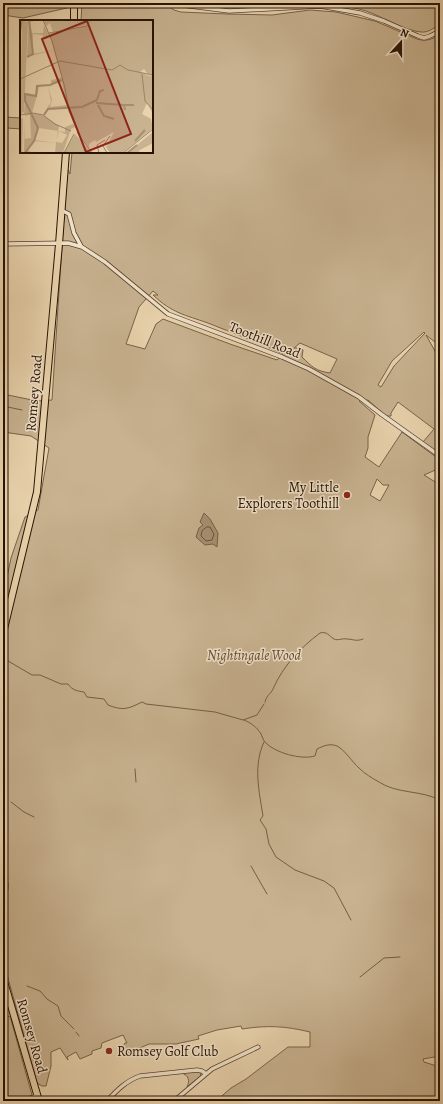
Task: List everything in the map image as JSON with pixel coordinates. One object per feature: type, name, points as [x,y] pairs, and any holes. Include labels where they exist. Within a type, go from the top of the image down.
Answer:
[{"type":"main road","points":[[74,3],[74,20]]},
{"type":"main road","name":"Romsey Road","points":[[3,633],[37,492],[66,153]]},
{"type":"main road","name":"Romsey Road","points":[[3,978],[38,1099]]},
{"type":"street","points":[[175,3],[229,11],[320,6],[366,15],[424,38],[440,31]]},
{"type":"street","points":[[61,210],[69,214],[77,240],[82,247]]},
{"type":"street","name":"Toothill Road","points":[[3,244],[68,243],[82,247],[105,262],[168,314],[310,369],[359,397],[440,456]]},
{"type":"street","points":[[174,1101],[212,1069],[258,1047]]},
{"type":"street","points":[[107,1101],[121,1086],[140,1076],[197,1070],[206,1074]]},
{"type":"street","points":[[28,1101],[38,1099]]},
{"type":"green space","points":[[3,3],[71,3],[71,7],[23,18],[3,15]]},
{"type":"green space","name":"Nightingale Wood","points":[[82,3],[158,3],[181,12],[227,14],[272,15],[310,10],[336,12],[375,21],[420,40],[429,40],[440,35],[440,346],[426,335],[440,360],[440,454],[423,442],[434,429],[398,402],[391,413],[391,416],[386,416],[368,400],[359,401],[375,415],[368,437],[368,448],[365,457],[379,467],[402,432],[440,460],[440,468],[424,475],[440,485],[440,1056],[423,1059],[424,1062],[440,1067],[440,1101],[216,1101],[231,1088],[246,1079],[288,1047],[310,1047],[310,1032],[292,1028],[276,1027],[242,1029],[241,1026],[217,1030],[198,1036],[199,1039],[176,1044],[149,1044],[119,1057],[117,1056],[125,1043],[127,1043],[123,1035],[102,1043],[101,1048],[92,1051],[92,1054],[80,1059],[76,1052],[67,1057],[68,1060],[60,1048],[51,1052],[51,1066],[46,1086],[42,1086],[37,1083],[3,960],[3,902],[8,890],[8,883],[3,871],[3,596],[11,558],[25,517],[38,510],[49,448],[31,436],[3,432],[3,394],[37,401],[52,400],[67,168],[70,174],[72,153],[153,153],[153,20],[81,20]],"holes":[[[153,291],[158,295],[153,295],[160,301],[179,313],[208,323],[283,354],[277,360],[163,319],[156,324],[145,349],[126,344],[139,307]],[[424,332],[425,333],[394,366],[381,387],[378,385],[392,361]],[[300,343],[337,359],[330,373],[314,368],[302,357],[303,350],[300,348],[294,348]],[[377,479],[383,485],[389,485],[380,501],[370,495]]]},
{"type":"green space","points":[[192,3],[290,3],[244,8]]},
{"type":"green space","points":[[305,3],[440,3],[440,24],[429,31],[414,31],[359,9],[336,5]]},
{"type":"green space","points":[[3,117],[20,118],[20,129],[3,129]]},
{"type":"green space","points":[[10,1016],[32,1095],[19,1101],[3,1101],[3,1018]]},
{"type":"green space","points":[[200,1072],[201,1076],[187,1087],[188,1078],[186,1075],[181,1073]]},
{"type":"water","points":[[204,513],[210,519],[218,533],[217,547],[213,544],[205,545],[196,537],[199,528],[203,525],[200,522]]},
{"type":"waterway","points":[[3,406],[22,410]]},
{"type":"waterway","points":[[265,702],[287,665],[299,651],[320,633],[326,633],[336,640],[363,639]]},
{"type":"waterway","points":[[3,658],[32,675],[40,675],[61,684],[68,684],[71,688],[84,692],[87,697],[104,699],[108,705],[122,709],[129,708],[142,702],[146,704],[215,712],[243,720],[257,715],[264,704]]},
{"type":"waterway","points":[[244,720],[256,727],[264,741],[269,746],[288,755],[303,757],[315,756],[317,749],[327,745],[334,745],[343,750],[364,772],[386,786],[440,800]]},
{"type":"waterway","points":[[264,742],[258,769],[263,816],[260,820],[266,829],[269,844],[276,857],[295,870],[324,881],[334,888],[351,920]]},
{"type":"waterway","points":[[135,769],[136,782]]},
{"type":"waterway","points":[[11,802],[24,812],[34,817]]},
{"type":"waterway","points":[[251,866],[267,894]]},
{"type":"waterway","points":[[360,977],[384,958],[400,957]]},
{"type":"waterway","points":[[27,986],[40,991],[47,999],[58,1006],[61,1016],[74,1029]]},
{"type":"waterway","points":[[76,1032],[79,1036]]},
{"type":"place","name":"My Little Explorers Toothill","points":[[347,495]]},
{"type":"place","name":"Romsey Golf Club","points":[[109,1051]]}]
